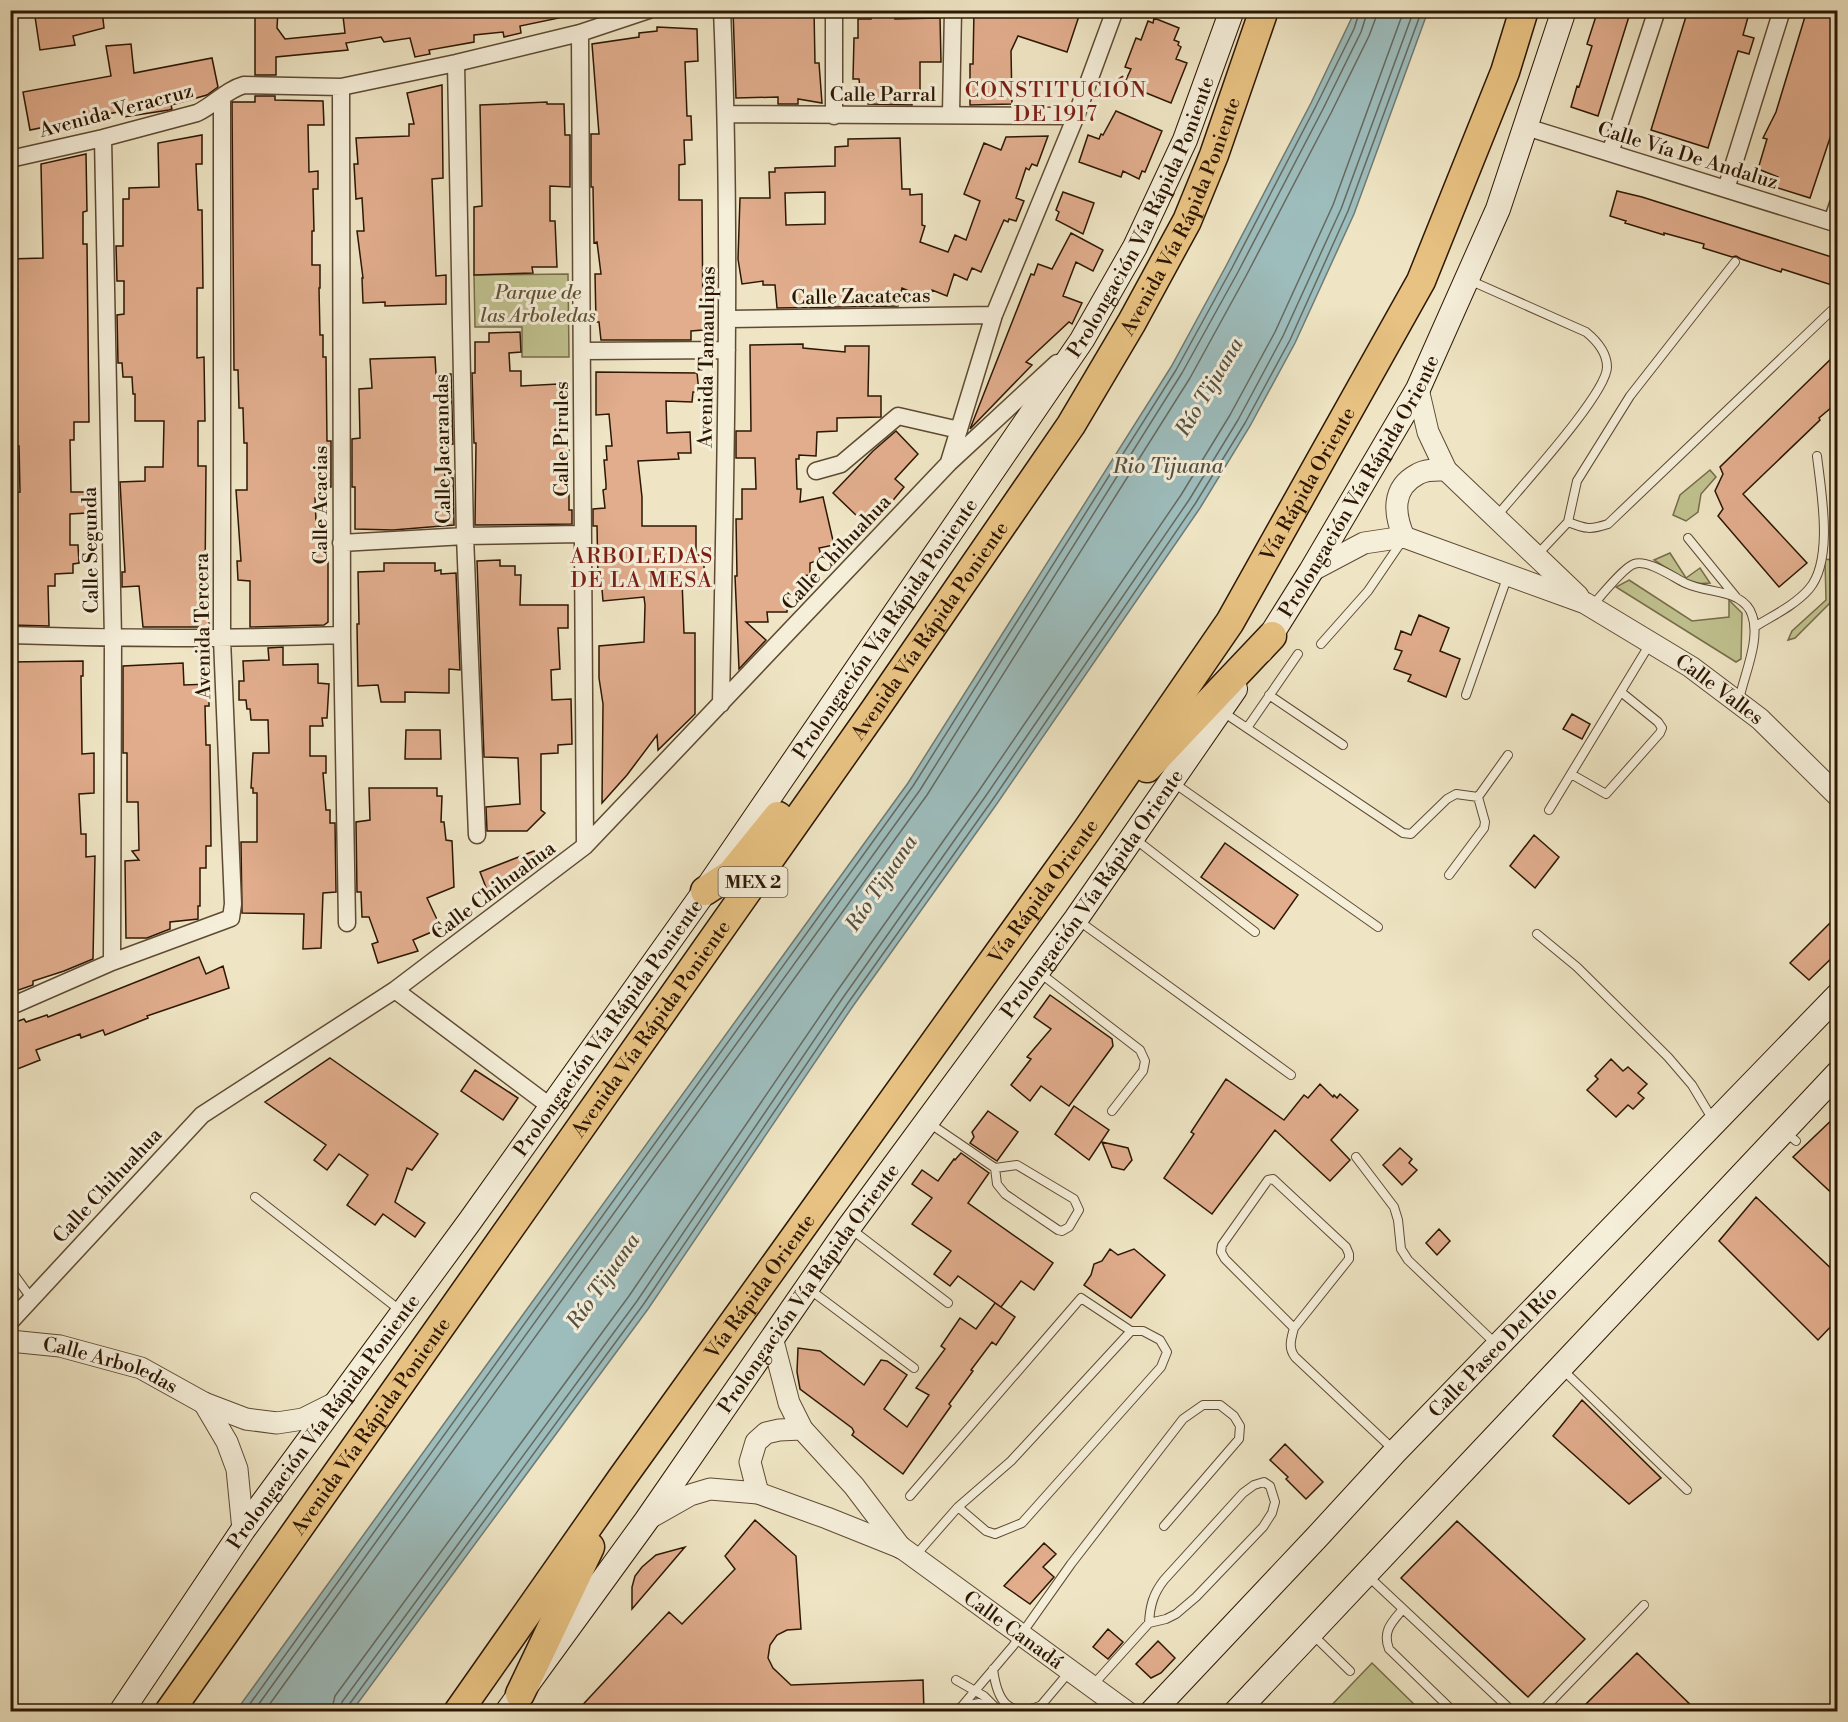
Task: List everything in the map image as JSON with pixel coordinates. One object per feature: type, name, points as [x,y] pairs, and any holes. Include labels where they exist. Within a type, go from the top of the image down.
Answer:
[{"type":"highway","name":"Avenida Vía Rápida Poniente","points":[[169,1712],[874,711],[1071,425],[1132,322],[1186,221],[1214,155],[1264,10]]},
{"type":"highway","name":"Vía Rápida Oriente","points":[[458,1712],[622,1478],[1087,830],[1230,622],[1421,281],[1505,72],[1524,10]]},
{"type":"highway","points":[[1087,830],[1272,636]]},
{"type":"highway","points":[[705,891],[731,874],[856,722],[874,711]]},
{"type":"highway","points":[[513,1703],[622,1478]]},
{"type":"main road","name":"Prolongación Vía Rápida Poniente","points":[[121,1712],[243,1530],[705,891],[1082,340],[1135,247],[1185,140],[1232,10]]},
{"type":"main road","name":"Prolongación Vía Rápida Oriente","points":[[513,1703],[645,1521],[849,1227],[1076,919],[1272,636],[1418,389],[1498,209],[1564,10]]},
{"type":"main road","name":"Calle Paseo Del Río","points":[[1152,1712],[1395,1452],[1838,995]]},
{"type":"main road","points":[[1236,1712],[1560,1367],[1790,1136],[1838,1073]]},
{"type":"street","name":"Avenida Veracruz","points":[[10,159],[103,138],[197,113],[234,88],[244,85],[341,87],[456,63],[580,33],[648,10]]},
{"type":"street","name":"Avenida Tamaulipas","points":[[722,10],[727,114],[729,319],[722,704]]},
{"type":"street","points":[[834,10],[834,116]]},
{"type":"street","points":[[951,114],[953,10]]},
{"type":"street","name":"Calle Chihuahua","points":[[10,1322],[202,1115],[395,990],[585,846],[949,463],[994,315],[1076,116],[1115,10]]},
{"type":"street","points":[[1610,153],[1657,10]]},
{"type":"street","points":[[1726,189],[1782,10]]},
{"type":"street","name":"Calle Pirules","points":[[580,33],[581,534],[585,846]]},
{"type":"street","name":"Calle Jacarandas","points":[[456,63],[465,536],[477,835]]},
{"type":"street","name":"Calle Acacias","points":[[341,87],[341,543],[347,923]]},
{"type":"street","name":"Avenida Tercera","points":[[10,1003],[16,1004],[112,962],[231,918],[233,904],[222,639],[222,97]]},
{"type":"street","name":"Calle Parral","points":[[727,114],[1076,116]]},
{"type":"street","name":"Calle Vía De Andaluz","points":[[1526,127],[1835,223]]},
{"type":"street","name":"Calle Segunda","points":[[103,138],[113,639],[112,962]]},
{"type":"street","points":[[1835,223],[1838,204]]},
{"type":"street","name":"Calle Zacatecas","points":[[729,319],[994,315]]},
{"type":"street","points":[[949,463],[1082,340]]},
{"type":"street","points":[[582,351],[727,350]]},
{"type":"street","name":"Calle Valles","points":[[1418,389],[1428,432],[1446,470],[1588,604]]},
{"type":"street","points":[[816,471],[841,464],[898,416],[959,430]]},
{"type":"street","points":[[1404,537],[1395,505],[1404,485],[1418,473],[1446,470]]},
{"type":"street","points":[[341,543],[465,536],[581,534]]},
{"type":"street","name":"Calle Valles","points":[[1311,571],[1364,543],[1404,537],[1588,604],[1691,667],[1738,702],[1760,719],[1838,796]]},
{"type":"street","points":[[10,635],[113,639],[222,639],[342,635]]},
{"type":"street","points":[[395,990],[551,1107]]},
{"type":"street","name":"Calle Canadá","points":[[772,1336],[789,1403],[802,1429],[854,1486],[908,1553]]},
{"type":"street","name":"Calle Arboledas","points":[[10,1341],[60,1346],[141,1368],[204,1403],[246,1419],[277,1423],[303,1419],[335,1403]]},
{"type":"street","points":[[204,1403],[226,1442],[237,1469],[243,1530]]},
{"type":"street","points":[[758,1493],[750,1462],[756,1442],[766,1433],[802,1429]]},
{"type":"street","name":"Calle Canadá","points":[[645,1521],[690,1495],[710,1489],[758,1493],[908,1553],[1127,1712]]},
{"type":"lane","points":[[1536,556],[1568,522],[1577,481],[1630,396],[1735,262]]},
{"type":"lane","points":[[1467,279],[1586,333],[1599,343],[1608,368],[1602,385],[1588,407],[1496,517]]},
{"type":"lane","points":[[1568,522],[1593,529],[1608,524],[1831,310]]},
{"type":"lane","points":[[1756,626],[1792,604],[1810,587],[1821,564],[1823,537],[1817,456]]},
{"type":"lane","points":[[1321,644],[1368,591],[1404,537]]},
{"type":"lane","points":[[1688,538],[1736,598],[1752,613],[1756,626],[1754,649],[1743,677],[1738,702]]},
{"type":"lane","points":[[1588,604],[1626,569],[1634,564],[1643,563],[1698,589],[1736,598]]},
{"type":"lane","points":[[1466,695],[1508,575]]},
{"type":"lane","points":[[1550,810],[1651,642]]},
{"type":"lane","points":[[1248,728],[1298,654]]},
{"type":"lane","points":[[1571,774],[1606,794],[1660,733],[1662,728],[1659,722],[1621,692]]},
{"type":"lane","points":[[1269,695],[1343,745]]},
{"type":"lane","points":[[1221,710],[1403,833],[1411,834],[1447,799],[1456,794],[1478,796]]},
{"type":"lane","points":[[1478,796],[1508,755]]},
{"type":"lane","points":[[1171,781],[1378,927]]},
{"type":"lane","points":[[1449,875],[1484,828],[1485,822],[1478,796]]},
{"type":"lane","points":[[1132,837],[1255,932]]},
{"type":"lane","points":[[1076,919],[1291,1075]]},
{"type":"lane","points":[[1537,934],[1586,975],[1668,1057],[1692,1085],[1715,1123]]},
{"type":"lane","points":[[1038,970],[1140,1050],[1145,1061],[1143,1071],[1112,1111]]},
{"type":"lane","points":[[927,1121],[995,1168],[1017,1165],[1074,1199],[1079,1210],[1069,1227],[1062,1232],[1058,1230],[1005,1194],[997,1184],[995,1168]]},
{"type":"lane","points":[[1356,1157],[1394,1207],[1401,1249],[1408,1260],[1498,1345]]},
{"type":"lane","points":[[1294,1328],[1225,1259],[1221,1252],[1222,1245],[1268,1180],[1273,1179],[1346,1247],[1350,1254],[1349,1259],[1294,1328],[1291,1352],[1304,1367],[1395,1452]]},
{"type":"lane","points":[[255,1197],[402,1311]]},
{"type":"lane","points":[[849,1227],[948,1304]]},
{"type":"lane","points":[[10,1269],[31,1298]]},
{"type":"lane","points":[[807,1287],[914,1368]]},
{"type":"lane","points":[[910,1496],[1081,1298],[1131,1331],[1143,1331],[1160,1340],[1167,1352],[1161,1367],[1022,1523],[995,1534],[986,1531],[958,1506]]},
{"type":"lane","points":[[908,1553],[1011,1461],[1131,1331]]},
{"type":"lane","points":[[1560,1367],[1686,1490]]},
{"type":"lane","points":[[959,1709],[1021,1635],[1071,1564],[1183,1419],[1203,1405],[1220,1405],[1234,1416],[1240,1426],[1239,1439],[1164,1526]]},
{"type":"lane","points":[[1092,1686],[1149,1623],[1176,1614],[1196,1597],[1263,1527],[1272,1513],[1275,1502],[1270,1486],[1264,1482],[1254,1485],[1243,1493],[1164,1580],[1155,1591],[1150,1603],[1149,1623]]},
{"type":"lane","points":[[1365,1574],[1513,1712]]},
{"type":"lane","points":[[1541,1712],[1644,1605]]},
{"type":"lane","points":[[1403,1609],[1386,1632],[1389,1649],[1454,1712]]},
{"type":"lane","points":[[1310,1632],[1350,1671]]},
{"type":"lane","points":[[993,1669],[997,1688],[1006,1706],[1015,1710],[1039,1708],[1070,1671]]},
{"type":"lane","points":[[956,1680],[984,1696],[998,1710]]},
{"type":"lane","points":[[959,1709],[979,1703],[998,1710]]},
{"type":"green space","name":"Parque de las Arboledas","points":[[568,274],[569,357],[522,357],[522,327],[475,327],[474,275]]},
{"type":"green space","points":[[1710,470],[1716,477],[1701,494],[1698,512],[1686,521],[1673,515],[1680,495]]},
{"type":"green space","points":[[1670,553],[1686,578],[1700,568],[1710,583],[1691,584],[1654,560]]},
{"type":"green space","points":[[1825,559],[1832,560],[1832,578],[1837,579],[1837,596],[1795,638],[1788,640],[1792,631],[1826,600]]},
{"type":"green space","points":[[1629,580],[1692,621],[1729,617],[1729,600],[1742,613],[1741,659],[1736,662],[1616,587]]},
{"type":"green space","points":[[1372,1663],[1421,1711],[1326,1711]]},
{"type":"water","name":"Rio Tijuana","points":[[1355,11],[1428,11],[1354,214],[1295,343],[1250,426],[1200,508],[996,805],[853,1006],[648,1309],[352,1711],[236,1711],[908,783],[1171,367],[1311,103]]},
{"type":"building","points":[[34,10],[102,10],[104,28],[73,36],[75,45],[40,50]]},
{"type":"building","points":[[278,10],[277,28],[285,39],[345,33],[343,16],[371,10],[559,10],[559,18],[520,26],[521,33],[504,37],[503,32],[474,35],[474,42],[429,50],[430,54],[415,57],[410,38],[384,42],[381,37],[346,43],[348,50],[276,57],[276,75],[255,75],[255,12]]},
{"type":"building","points":[[733,10],[814,10],[815,63],[819,63],[822,103],[798,99],[798,104],[778,104],[778,97],[736,98]]},
{"type":"building","points":[[874,10],[895,10],[895,19],[940,18],[941,62],[920,62],[920,95],[912,95],[912,105],[868,104],[868,97],[861,98],[859,79],[853,79],[854,38],[858,38],[858,19],[871,19]]},
{"type":"building","points":[[974,10],[1081,10],[1067,52],[1018,36],[1011,51],[1012,104],[970,105]]},
{"type":"building","points":[[1598,10],[1631,10],[1598,116],[1571,107],[1592,46],[1587,44]]},
{"type":"building","points":[[1688,10],[1750,10],[1743,35],[1754,38],[1749,54],[1738,51],[1708,148],[1651,130]]},
{"type":"building","points":[[1807,10],[1838,10],[1838,114],[1810,198],[1775,187],[1778,177],[1758,169],[1767,139],[1763,138],[1776,112]]},
{"type":"building","points":[[1154,18],[1179,28],[1174,40],[1179,42],[1178,45],[1181,47],[1176,59],[1187,63],[1171,103],[1124,84],[1131,69],[1125,67],[1136,38],[1141,40],[1148,21],[1153,23]]},
{"type":"building","points":[[657,27],[697,29],[698,61],[685,62],[687,116],[691,116],[692,140],[684,140],[685,164],[679,165],[679,200],[702,200],[703,330],[691,331],[691,340],[601,340],[599,322],[596,322],[595,274],[601,274],[597,242],[594,243],[593,187],[591,187],[591,134],[599,134],[592,44],[639,37],[639,33],[657,31]]},
{"type":"building","points":[[131,44],[134,73],[212,58],[218,87],[207,95],[171,105],[172,109],[169,110],[124,117],[123,111],[30,130],[23,92],[111,76],[106,46]]},
{"type":"building","points":[[442,85],[443,178],[432,179],[436,276],[446,275],[446,304],[385,306],[385,302],[363,303],[363,278],[357,231],[364,231],[362,198],[356,199],[354,164],[358,164],[356,138],[409,136],[409,124],[414,124],[407,93]]},
{"type":"building","points":[[255,96],[275,96],[275,100],[323,101],[324,125],[308,125],[309,172],[318,171],[318,189],[313,189],[312,265],[320,265],[320,335],[323,335],[323,357],[326,357],[327,441],[331,441],[331,487],[318,487],[318,498],[315,498],[317,544],[328,544],[328,622],[324,625],[250,627],[250,581],[238,580],[237,561],[241,561],[236,490],[247,490],[247,443],[244,443],[243,408],[239,408],[238,370],[234,370],[232,102],[255,102]]},
{"type":"building","points":[[547,102],[547,104],[564,104],[565,135],[570,135],[570,187],[550,186],[550,221],[555,221],[557,267],[532,267],[533,273],[474,275],[474,207],[482,206],[480,105]]},
{"type":"building","points":[[1116,111],[1162,131],[1145,172],[1142,171],[1139,179],[1123,171],[1121,177],[1079,162],[1088,135],[1099,139]]},
{"type":"building","points":[[202,135],[202,164],[196,164],[198,210],[202,210],[203,288],[197,288],[197,358],[204,357],[205,421],[198,421],[198,466],[206,466],[205,583],[208,583],[209,627],[143,627],[139,586],[122,587],[122,572],[125,572],[120,482],[145,481],[145,467],[163,467],[164,421],[135,421],[135,394],[133,394],[132,377],[123,377],[122,363],[118,363],[117,315],[124,314],[124,281],[117,281],[116,246],[123,246],[123,199],[129,199],[129,188],[159,187],[158,143]]},
{"type":"building","points":[[1048,136],[1037,166],[1032,164],[1029,170],[1026,168],[1016,198],[1024,201],[1016,221],[1004,220],[981,272],[972,268],[967,280],[954,274],[947,296],[932,290],[931,294],[928,293],[925,298],[902,288],[898,306],[777,308],[775,285],[763,285],[763,281],[742,284],[738,259],[740,198],[770,198],[769,172],[775,172],[775,168],[835,166],[835,147],[848,146],[848,139],[900,138],[902,189],[910,189],[910,195],[922,194],[922,225],[925,226],[920,242],[948,252],[955,235],[966,240],[980,201],[964,194],[984,143],[1001,150],[1006,137]],"holes":[[[825,192],[825,224],[786,225],[785,193]]]},
{"type":"building","points":[[86,154],[87,211],[83,212],[83,244],[87,244],[89,422],[74,422],[74,440],[70,440],[71,492],[86,492],[87,513],[70,514],[70,545],[78,545],[79,563],[73,564],[73,573],[55,574],[55,586],[48,586],[49,626],[10,625],[10,493],[20,492],[19,446],[10,446],[10,329],[14,329],[10,259],[43,258],[41,164]]},
{"type":"building","points":[[1617,191],[1838,259],[1838,287],[1703,248],[1704,244],[1625,223],[1626,221],[1610,216]]},
{"type":"building","points":[[1063,192],[1094,203],[1083,234],[1056,220],[1059,212],[1056,210]]},
{"type":"building","points":[[1071,233],[1103,250],[1093,271],[1076,262],[1063,296],[1082,303],[1072,324],[1069,322],[1026,362],[1032,365],[970,429],[1031,274],[1034,275],[1038,264],[1052,269]]},
{"type":"building","points":[[520,332],[521,352],[509,353],[510,371],[521,371],[521,386],[558,384],[563,446],[569,446],[569,510],[572,510],[572,524],[475,525],[476,443],[474,443],[472,373],[475,373],[475,342],[489,342],[489,333]]},
{"type":"building","points":[[803,344],[803,348],[845,352],[845,346],[869,346],[868,396],[881,396],[881,417],[837,418],[837,431],[817,432],[816,456],[799,455],[799,459],[796,459],[797,489],[801,489],[800,502],[823,497],[834,545],[819,548],[822,559],[810,563],[810,575],[802,576],[801,595],[788,595],[787,612],[767,612],[768,622],[746,622],[766,640],[739,669],[735,576],[737,576],[736,519],[742,519],[742,489],[756,489],[755,458],[736,458],[736,431],[751,431],[750,345]]},
{"type":"building","points":[[1838,352],[1838,402],[1743,494],[1807,563],[1779,587],[1718,516],[1723,509],[1715,491],[1723,474],[1720,467]]},
{"type":"building","points":[[435,357],[436,374],[451,374],[453,444],[443,445],[445,478],[453,478],[454,525],[393,530],[355,529],[352,439],[360,438],[359,389],[372,388],[370,359]]},
{"type":"building","points":[[596,372],[697,373],[699,392],[693,392],[692,402],[666,401],[667,433],[690,432],[691,453],[678,453],[679,459],[638,461],[642,526],[696,526],[696,555],[704,555],[704,580],[682,580],[684,633],[695,633],[695,714],[658,750],[657,735],[627,775],[602,803],[603,704],[599,678],[599,646],[644,642],[645,605],[644,597],[603,601],[601,577],[598,577],[597,526],[593,526],[593,509],[605,508],[604,460],[607,460],[606,446],[612,446],[609,414],[596,415]]},
{"type":"building","points":[[896,431],[918,454],[895,479],[904,487],[880,516],[858,517],[833,493],[873,451]]},
{"type":"building","points":[[500,560],[500,566],[515,566],[515,575],[521,575],[520,605],[568,605],[568,628],[558,628],[560,669],[551,670],[552,700],[571,699],[572,744],[558,745],[558,753],[541,754],[541,810],[545,813],[527,831],[487,831],[486,807],[520,804],[518,758],[484,757],[477,561]]},
{"type":"building","points":[[384,563],[435,563],[435,571],[441,570],[441,574],[456,573],[460,670],[449,669],[449,693],[405,692],[405,702],[381,702],[378,685],[358,686],[358,572],[384,571]]},
{"type":"building","points":[[1419,615],[1449,628],[1440,651],[1460,659],[1446,697],[1408,681],[1411,675],[1394,669],[1402,651],[1395,649],[1401,631],[1411,635]]},
{"type":"building","points":[[283,647],[283,665],[318,664],[318,683],[329,684],[327,718],[322,718],[323,726],[310,726],[310,756],[326,756],[326,773],[323,773],[326,810],[330,810],[330,823],[335,823],[336,892],[323,893],[321,948],[303,949],[304,914],[242,913],[241,842],[257,842],[257,793],[253,793],[253,788],[251,788],[253,753],[269,753],[268,720],[251,720],[246,700],[239,700],[239,681],[244,681],[243,661],[269,660],[268,648]]},
{"type":"building","points":[[83,661],[83,676],[81,676],[82,754],[94,753],[94,793],[79,794],[81,834],[86,834],[86,857],[95,856],[93,959],[33,981],[33,985],[10,993],[10,870],[13,870],[13,859],[17,859],[15,778],[10,778],[13,680],[10,680],[10,662]]},
{"type":"building","points":[[183,663],[184,685],[209,684],[209,706],[205,706],[206,745],[210,745],[211,846],[206,846],[206,868],[200,868],[198,919],[170,922],[170,929],[147,938],[126,938],[125,861],[139,860],[132,851],[139,850],[138,802],[127,802],[127,753],[123,753],[123,666]]},
{"type":"building","points":[[1572,714],[1590,724],[1582,739],[1563,729]]},
{"type":"building","points":[[406,730],[440,730],[441,759],[405,759]]},
{"type":"building","points":[[369,788],[437,788],[437,796],[442,796],[441,822],[444,822],[446,840],[452,841],[454,887],[427,898],[441,928],[413,940],[418,951],[378,963],[372,944],[378,942],[369,917],[362,917],[361,892],[357,892],[356,822],[370,820]]},
{"type":"building","points":[[1534,835],[1559,857],[1535,888],[1510,866]]},
{"type":"building","points":[[1225,843],[1298,895],[1274,929],[1201,877]]},
{"type":"building","points":[[534,851],[541,865],[521,879],[520,875],[487,890],[480,872]]},
{"type":"building","points":[[1838,915],[1838,952],[1809,980],[1790,963]]},
{"type":"building","points":[[199,957],[206,974],[223,966],[229,988],[147,1016],[148,1018],[105,1035],[103,1030],[81,1038],[80,1034],[36,1050],[40,1060],[10,1072],[10,1024],[24,1019],[26,1022],[47,1015],[48,1017]]},
{"type":"building","points":[[1050,995],[1112,1039],[1113,1046],[1069,1106],[1041,1086],[1030,1101],[1011,1085],[1031,1059],[1027,1057],[1051,1029],[1034,1017]]},
{"type":"building","points":[[330,1058],[438,1134],[412,1170],[407,1168],[395,1202],[425,1223],[415,1237],[383,1214],[375,1225],[347,1205],[368,1175],[339,1154],[327,1170],[314,1160],[326,1145],[265,1102]]},
{"type":"building","points":[[1611,1059],[1623,1071],[1628,1067],[1647,1084],[1638,1093],[1644,1098],[1633,1109],[1628,1105],[1616,1117],[1587,1090],[1598,1079],[1595,1076]]},
{"type":"building","points":[[475,1070],[518,1098],[503,1120],[461,1091]]},
{"type":"building","points":[[1226,1079],[1284,1120],[1304,1095],[1308,1098],[1320,1084],[1333,1097],[1334,1095],[1337,1098],[1340,1094],[1358,1110],[1331,1140],[1350,1160],[1330,1181],[1275,1130],[1212,1214],[1164,1178],[1194,1134],[1191,1132]]},
{"type":"building","points":[[1074,1106],[1109,1130],[1089,1160],[1055,1134]]},
{"type":"building","points":[[988,1111],[1018,1132],[997,1161],[970,1143],[974,1137],[972,1132]]},
{"type":"building","points":[[1838,1114],[1838,1199],[1793,1157]]},
{"type":"building","points":[[1102,1142],[1128,1148],[1132,1160],[1124,1170],[1112,1167]]},
{"type":"building","points":[[1400,1148],[1412,1159],[1409,1163],[1417,1170],[1402,1185],[1383,1165]]},
{"type":"building","points":[[961,1153],[989,1173],[968,1203],[1053,1263],[1034,1290],[1021,1281],[1001,1307],[958,1276],[950,1286],[934,1274],[951,1251],[912,1224],[932,1198],[912,1184],[922,1170],[938,1181]]},
{"type":"building","points":[[1756,1197],[1838,1275],[1838,1319],[1818,1340],[1719,1241]]},
{"type":"building","points":[[1439,1229],[1450,1241],[1437,1255],[1426,1243]]},
{"type":"building","points":[[1110,1249],[1118,1255],[1134,1249],[1165,1275],[1131,1318],[1084,1285],[1091,1275],[1094,1264],[1102,1261]]},
{"type":"building","points":[[995,1303],[1015,1317],[996,1345],[992,1342],[971,1370],[973,1371],[949,1404],[951,1406],[903,1474],[852,1435],[854,1432],[852,1428],[800,1389],[797,1372],[798,1348],[820,1351],[864,1385],[881,1360],[887,1361],[907,1375],[884,1409],[907,1427],[929,1395],[916,1388],[945,1349],[941,1346],[960,1318],[976,1329]]},
{"type":"building","points":[[1582,1400],[1661,1478],[1629,1504],[1553,1436]]},
{"type":"building","points":[[1285,1444],[1323,1482],[1306,1499],[1270,1460]]},
{"type":"building","points":[[755,1520],[796,1556],[801,1629],[787,1630],[777,1635],[770,1645],[768,1658],[773,1668],[791,1685],[923,1680],[924,1712],[576,1712],[669,1612],[682,1624],[735,1569],[725,1556]]},
{"type":"building","points":[[1457,1521],[1585,1639],[1528,1697],[1401,1578]]},
{"type":"building","points":[[1044,1543],[1056,1554],[1043,1567],[1054,1577],[1030,1604],[1004,1586]]},
{"type":"building","points":[[685,1547],[632,1609],[632,1587],[635,1576],[642,1567],[656,1555]]},
{"type":"building","points":[[1108,1629],[1123,1642],[1108,1659],[1093,1647]]},
{"type":"building","points":[[1158,1641],[1175,1658],[1161,1673],[1151,1678],[1136,1664]]},
{"type":"building","points":[[1637,1653],[1698,1712],[1578,1712]]},
{"type":"district","name":"CONSTITUCIÓN DE 1917","points":[[1056,102]]},
{"type":"district","name":"ARBOLEDAS DE LA MESA","points":[[642,568]]},
{"type":"water label","name":"Río Tijuana","points":[[1209,387]]},
{"type":"water label","name":"Río Tijuana","points":[[881,883]]},
{"type":"water label","name":"Río Tijuana","points":[[603,1281]]}]
